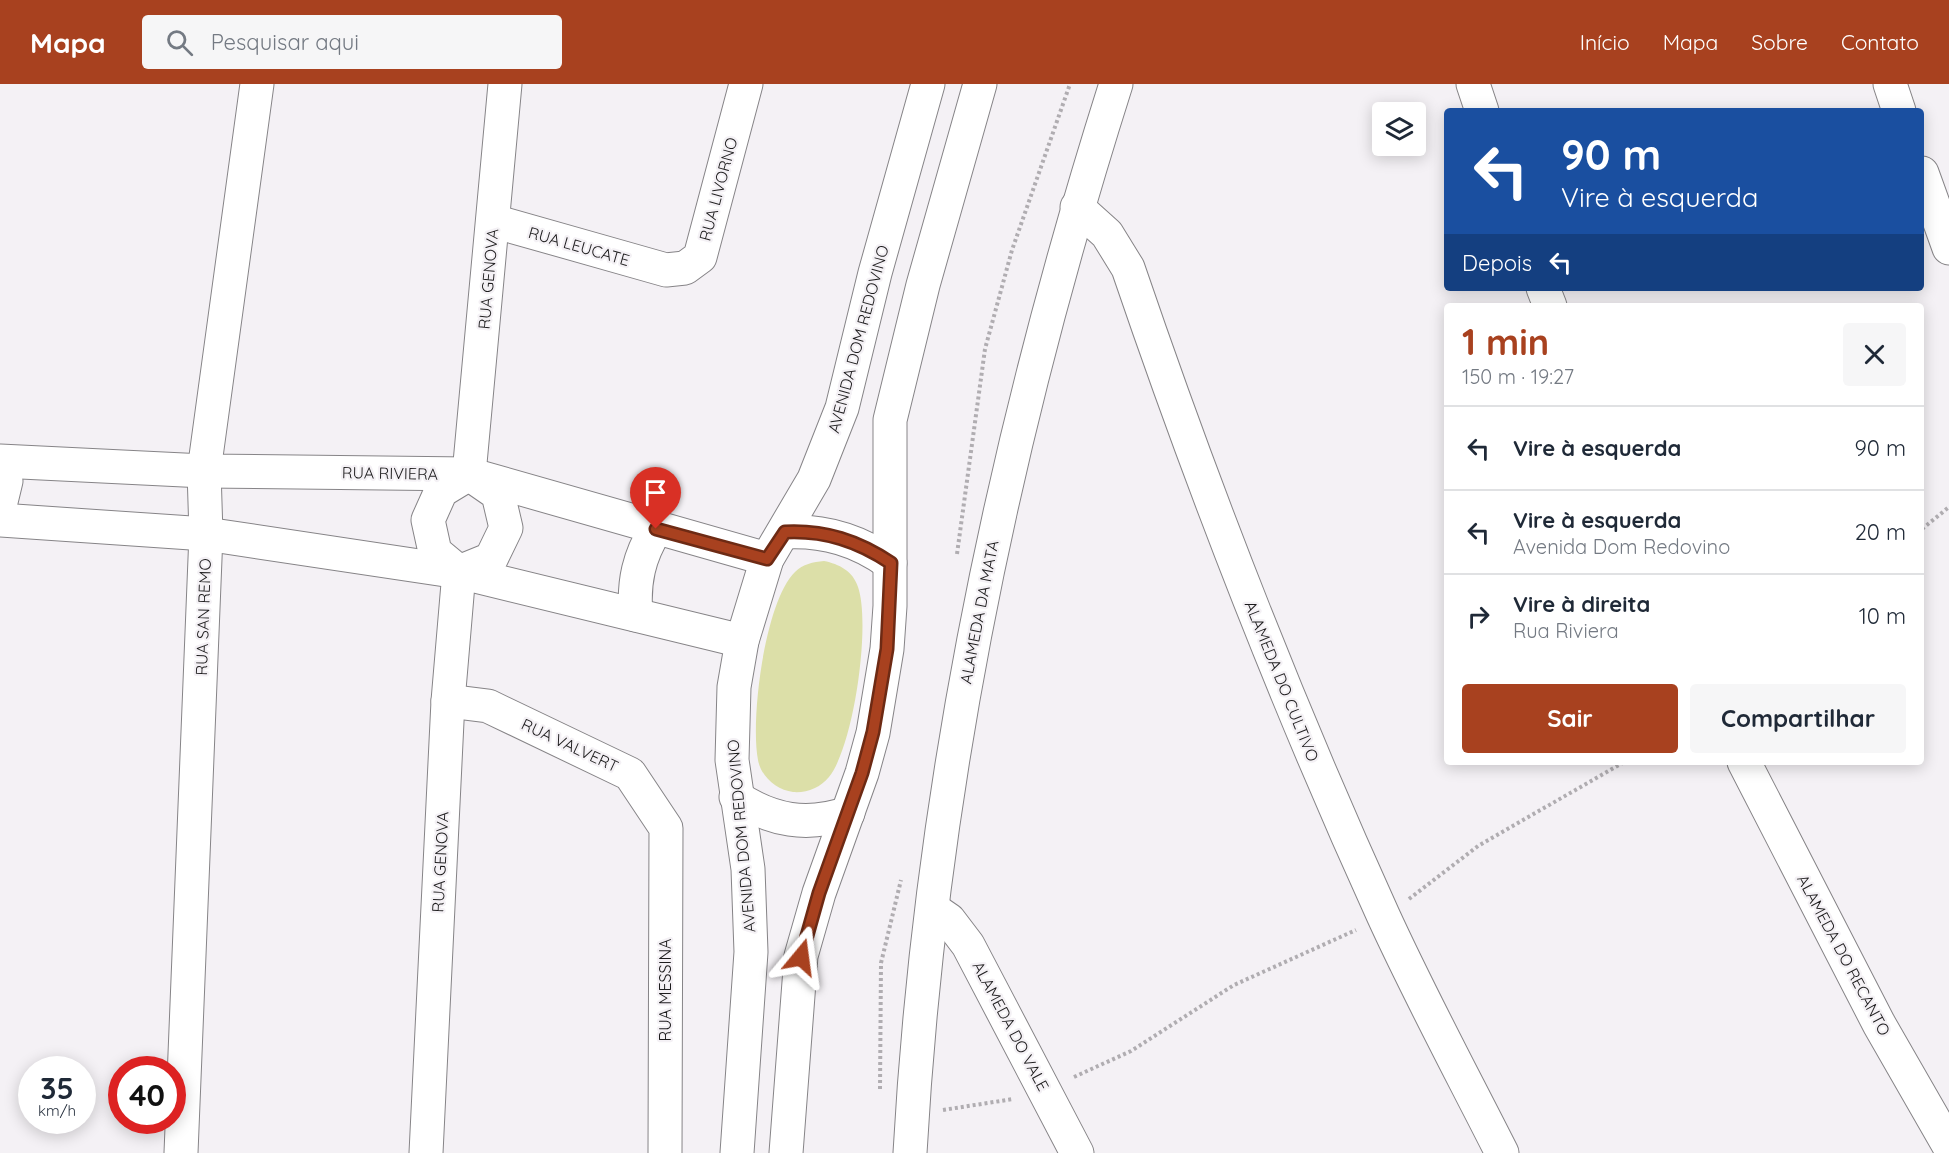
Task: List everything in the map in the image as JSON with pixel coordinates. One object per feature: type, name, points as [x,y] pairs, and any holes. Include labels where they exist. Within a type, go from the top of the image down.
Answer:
[{"type":"street","name":"RUA SAN REMO","points":[[181,1153],[206,534],[204,471],[257,84]]},
{"type":"street","name":"RUA GENOVA","points":[[469,474],[505,84]]},
{"type":"street","name":"RUA LIVORNO","points":[[666,270],[685,268],[700,257],[746,84]]},
{"type":"street","name":"AVENIDA DOM REDOVINO","points":[[737,1153],[751,952],[748,869],[736,797],[731,723],[742,641],[767,559],[785,532],[814,479],[842,408],[875,273],[928,84]]},
{"type":"street","points":[[786,1153],[801,957],[819,893],[870,743],[887,649],[891,563],[888,496],[890,420],[923,285],[980,84]]},
{"type":"street","name":"ALAMEDA DA MATA","points":[[910,1153],[933,909],[959,723],[987,568],[1038,348],[1077,207],[1116,84]]},
{"type":"street","points":[[1473,84],[1481,108]]},
{"type":"street","points":[[1890,84],[1898,108]]},
{"type":"street","points":[[1924,179],[1949,248]]},
{"type":"street","name":"ALAMEDA DO CULTIVO","points":[[1077,207],[1107,234],[1128,268],[1225,541],[1279,676],[1384,918],[1502,1153]]},
{"type":"street","name":"RUA LEUCATE","points":[[493,221],[666,270]]},
{"type":"street","name":"RUA RIVIERA","points":[[0,461],[204,471],[469,474],[767,559]]},
{"type":"street","points":[[0,465],[6,481],[0,506]]},
{"type":"street","points":[[469,474],[498,494],[507,528],[491,559],[459,572],[435,552],[428,520],[441,491],[469,474]]},
{"type":"street","points":[[0,520],[206,534],[459,572],[742,641]]},
{"type":"street","points":[[636,615],[634,598],[637,572],[646,545],[656,529]]},
{"type":"street","points":[[785,532],[804,531],[840,537],[875,552],[891,563]]},
{"type":"street","name":"RUA GENOVA","points":[[426,1153],[448,701],[459,572]]},
{"type":"street","name":"RUA VALVERT","points":[[448,701],[488,706],[630,774],[666,828]]},
{"type":"street","name":"ALAMEDA DO RECANTO","points":[[1746,765],[1868,1003],[1949,1146]]},
{"type":"street","points":[[736,797],[764,813],[788,820],[814,821],[848,813]]},
{"type":"street","name":"RUA MESSINA","points":[[665,1153],[666,828]]},
{"type":"street","name":"ALAMEDA DO VALE","points":[[933,909],[949,920],[969,945],[1077,1153]]},
{"type":"path","points":[[1924,527],[1949,507]]},
{"type":"path","points":[[912,1114],[1009,1100],[1046,1090],[1131,1051],[1234,985],[1384,918],[1478,846],[1619,765]]},
{"type":"green space","points":[[824,561],[845,569],[856,581],[858,587],[862,605],[862,628],[858,684],[846,739],[829,777],[813,789],[793,792],[781,789],[762,772],[756,741],[758,690],[768,633],[784,587],[801,567]]},
{"type":"route","points":[[656,529],[767,559],[785,532],[822,533],[858,544],[891,563],[887,649],[873,732],[862,773],[819,893],[801,957]]}]
